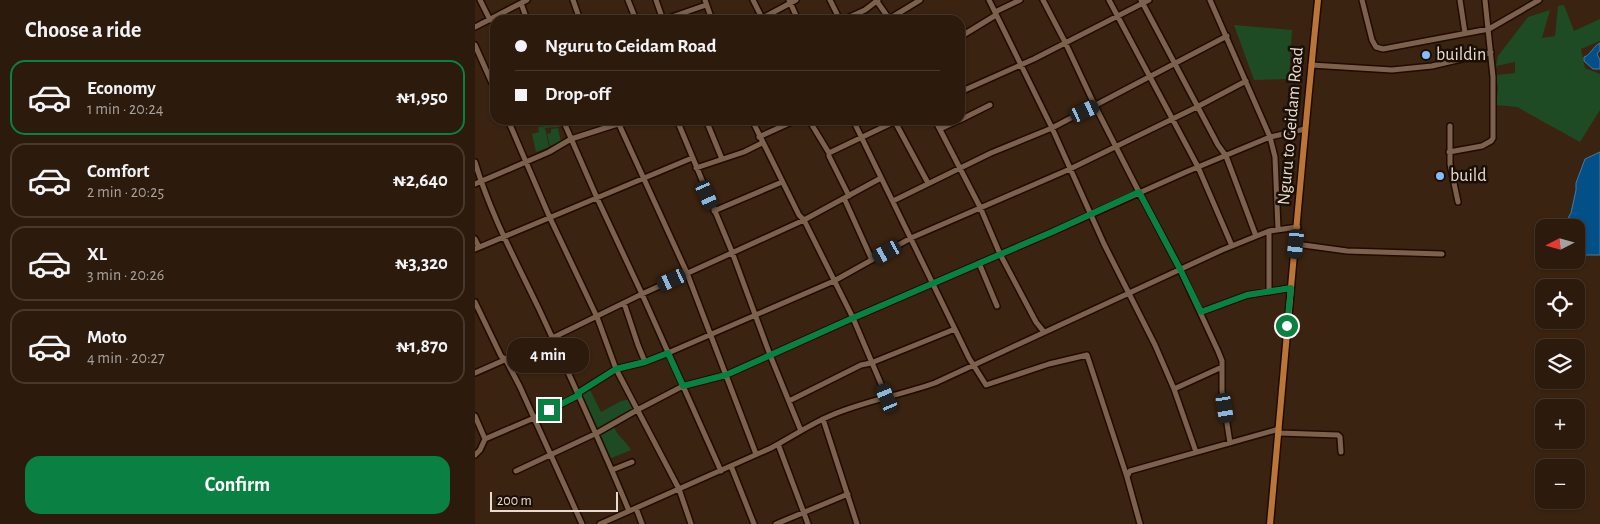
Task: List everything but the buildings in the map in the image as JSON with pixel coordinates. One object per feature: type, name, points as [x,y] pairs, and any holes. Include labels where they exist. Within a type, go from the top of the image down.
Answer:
[{"type":"main road","name":"Nguru to Geidam Road","points":[[1271,524],[1318,0]]},
{"type":"street","points":[[475,27],[489,20],[480,0]]},
{"type":"street","points":[[573,0],[578,15]]},
{"type":"street","points":[[628,0],[634,15]]},
{"type":"street","points":[[656,0],[661,15]]},
{"type":"street","points":[[753,0],[760,15]]},
{"type":"street","points":[[770,15],[789,2],[796,0]]},
{"type":"street","points":[[830,0],[838,15]]},
{"type":"street","points":[[853,15],[865,10],[877,0],[886,15]]},
{"type":"street","points":[[896,15],[920,0]]},
{"type":"street","points":[[989,0],[1052,128],[1090,215],[1129,292],[1174,389],[1196,452]]},
{"type":"street","points":[[965,34],[1020,0]]},
{"type":"street","points":[[1043,0],[1095,106],[1180,269],[1219,351],[1222,367],[1222,391],[1230,443]]},
{"type":"street","points":[[1109,0],[1198,167],[1232,246]]},
{"type":"street","points":[[965,90],[1020,65],[1118,16],[1141,2],[1149,0]]},
{"type":"street","points":[[1210,0],[1246,81],[1269,137],[1275,157],[1278,229]]},
{"type":"street","points":[[1363,0],[1372,40],[1377,47],[1383,49],[1489,30],[1537,0]]},
{"type":"street","points":[[1459,0],[1465,33]]},
{"type":"street","points":[[1449,152],[1482,146],[1491,141],[1493,77],[1485,0]]},
{"type":"street","points":[[499,15],[524,2],[526,15]]},
{"type":"street","points":[[675,15],[705,2],[710,15]]},
{"type":"street","points":[[789,2],[796,15]]},
{"type":"street","points":[[1141,2],[1197,107],[1226,156],[1256,236]]},
{"type":"street","points":[[893,201],[991,153],[1052,128],[1227,36]]},
{"type":"street","points":[[475,45],[490,79]]},
{"type":"street","points":[[1311,65],[1392,70],[1432,66],[1491,52]]},
{"type":"street","points":[[475,455],[480,450],[485,438],[533,418],[578,394],[616,369],[645,362],[668,353],[834,281],[911,238],[1070,169],[1246,81]]},
{"type":"street","points":[[965,118],[990,105]]},
{"type":"street","points":[[510,125],[550,218],[597,316],[616,369],[639,409],[679,489],[691,524]]},
{"type":"street","points":[[565,125],[721,471]]},
{"type":"street","points":[[475,184],[549,152],[571,139],[610,125]]},
{"type":"street","points":[[619,125],[687,273],[756,454]]},
{"type":"street","points":[[679,125],[732,252],[770,355],[801,431]]},
{"type":"street","points":[[708,125],[721,159]]},
{"type":"street","points":[[754,125],[853,318],[887,398]]},
{"type":"street","points":[[759,137],[785,125]]},
{"type":"street","points":[[812,125],[829,153],[872,260]]},
{"type":"street","points":[[855,125],[969,358],[986,385],[1049,364],[1087,355],[1127,477],[1140,524]]},
{"type":"street","points":[[829,153],[886,125]]},
{"type":"street","points":[[897,125],[928,184]]},
{"type":"street","points":[[938,125],[980,207],[1000,254],[1044,332]]},
{"type":"street","points":[[940,129],[949,125]]},
{"type":"street","points":[[1450,126],[1449,152],[1458,202]]},
{"type":"street","points":[[516,470],[597,434],[683,386],[726,375],[1139,192],[1269,137],[1305,129]]},
{"type":"street","points":[[696,168],[744,152],[762,143]]},
{"type":"street","points":[[475,239],[477,248],[692,158]]},
{"type":"street","points":[[475,162],[481,182],[597,434],[629,511]]},
{"type":"street","points":[[475,373],[804,220],[881,178]]},
{"type":"street","points":[[714,211],[782,182]]},
{"type":"street","points":[[601,524],[778,444],[833,414],[935,383],[1232,246],[1269,231],[1298,227]]},
{"type":"street","points":[[1269,231],[1269,292]]},
{"type":"street","points":[[1296,244],[1347,251],[1442,254]]},
{"type":"street","points":[[979,263],[997,306]]},
{"type":"street","points":[[1201,312],[1247,295],[1291,288]]},
{"type":"street","points":[[475,302],[533,418],[582,524]]},
{"type":"street","points":[[624,303],[645,362]]},
{"type":"street","points":[[789,401],[861,365],[871,363],[955,329]]},
{"type":"street","points":[[1174,389],[1222,367]]},
{"type":"street","points":[[475,416],[485,438]]},
{"type":"street","points":[[823,419],[857,524]]},
{"type":"street","points":[[1127,477],[1130,471],[1279,431],[1338,436],[1340,437],[1341,452]]},
{"type":"street","points":[[778,444],[808,524]]},
{"type":"street","points":[[612,470],[632,462]]},
{"type":"street","points":[[731,466],[754,524]]},
{"type":"street","points":[[776,524],[848,494]]},
{"type":"street","points":[[635,508],[642,524]]},
{"type":"green space","points":[[1564,5],[1574,31],[1600,19],[1600,41],[1581,49],[1585,68],[1600,74],[1600,110],[1580,142],[1517,107],[1496,105],[1498,88],[1496,75],[1515,73],[1515,62],[1496,66],[1498,56],[1528,17],[1550,10],[1542,38],[1555,36],[1558,6]]},
{"type":"green space","points":[[1234,25],[1292,30],[1289,79],[1254,80]]},
{"type":"green space","points":[[560,125],[559,127],[545,128],[549,147],[536,152],[532,134],[539,132],[538,127]]},
{"type":"green space","points":[[558,128],[561,142],[550,146],[547,134],[551,133],[551,129]]},
{"type":"green space","points":[[589,388],[601,412],[621,401],[631,399],[637,409],[597,432],[578,393]]},
{"type":"green space","points":[[614,427],[631,450],[609,459],[597,433]]},
{"type":"water","points":[[1600,43],[1600,50],[1597,54],[1600,60],[1600,69],[1593,69],[1584,61],[1584,57]]},
{"type":"water","points":[[1600,152],[1600,255],[1585,255],[1585,219],[1568,219],[1571,213],[1576,183],[1585,159]]},
{"type":"place","name":"buildin","points":[[1426,55]]},
{"type":"place","name":"build","points":[[1440,176]]},
{"type":"route","points":[[549,410],[579,395],[578,393],[616,369],[645,362],[668,353],[683,386],[726,375],[1139,192],[1201,312],[1247,295],[1291,288],[1287,326]]}]
